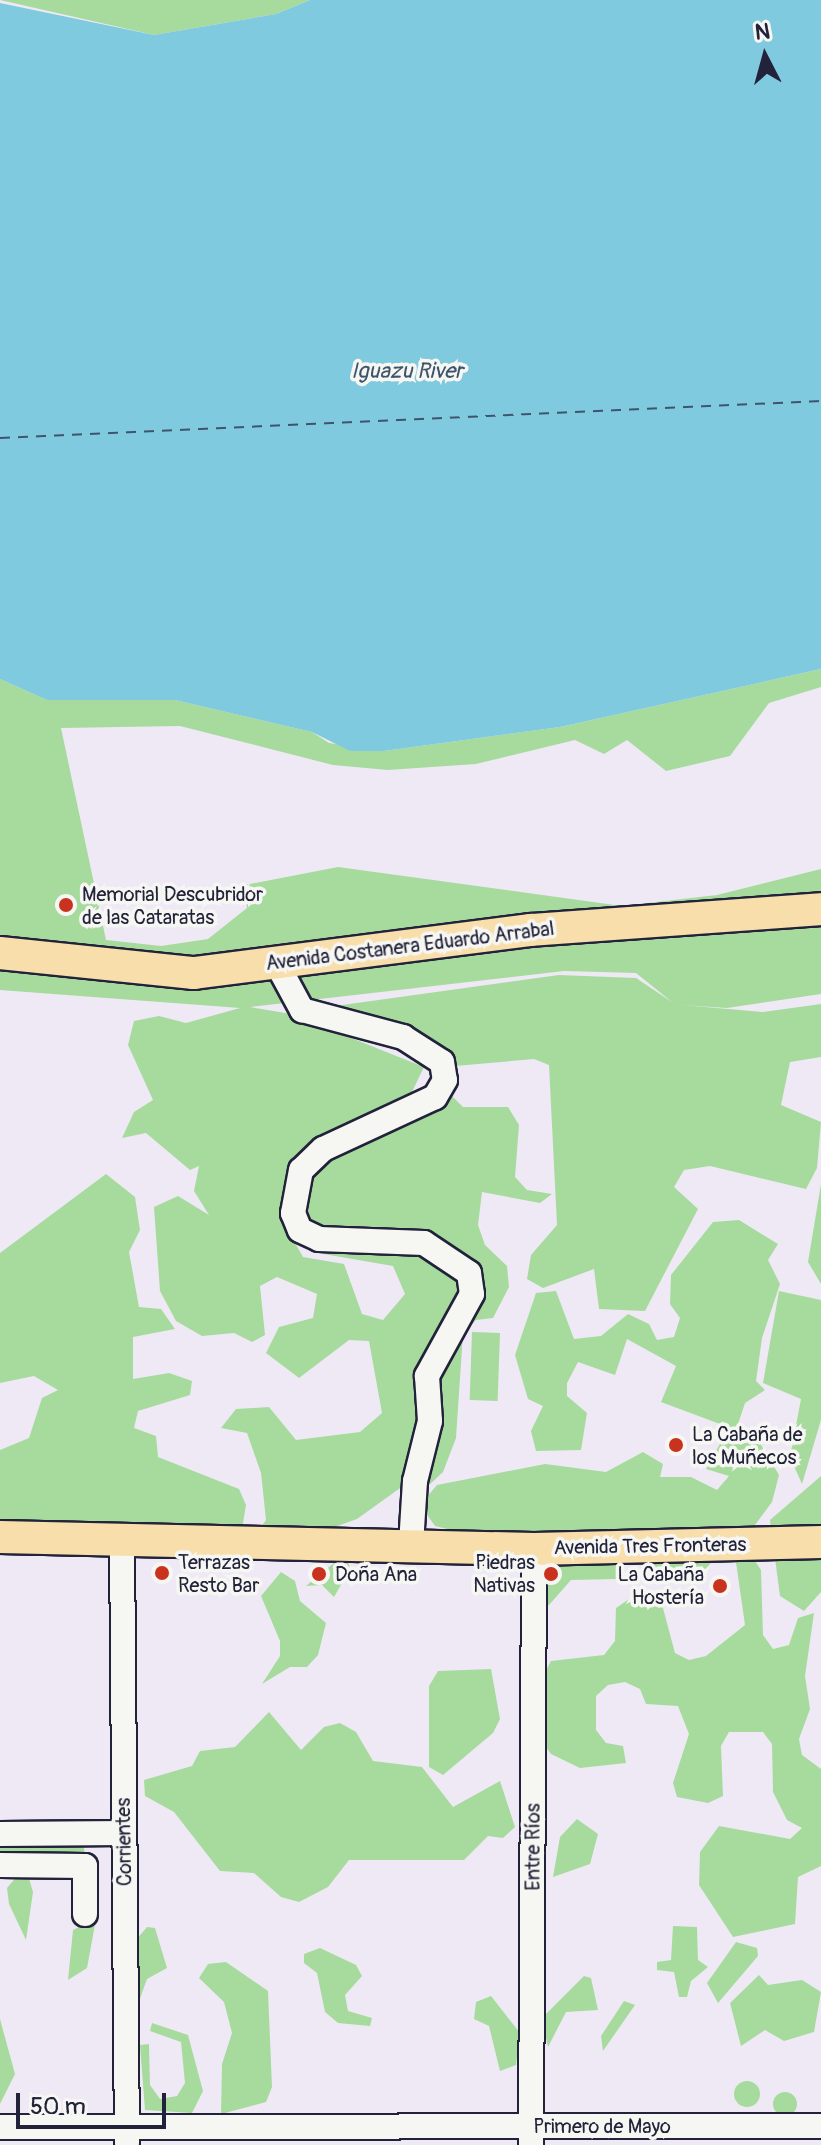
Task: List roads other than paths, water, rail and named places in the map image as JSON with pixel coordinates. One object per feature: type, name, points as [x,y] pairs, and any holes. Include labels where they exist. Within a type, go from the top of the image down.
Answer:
[{"type":"main road","name":"Avenida Costanera Eduardo Arrabal","points":[[0,953],[194,973],[531,930],[821,909]]},
{"type":"main road","name":"Avenida Tres Fronteras","points":[[0,1537],[534,1549],[821,1542]]},
{"type":"street","points":[[276,962],[302,1010],[403,1037],[442,1062],[445,1080],[435,1097],[323,1149],[301,1170],[293,1213],[300,1230],[319,1239],[424,1243],[469,1273],[472,1294],[427,1376],[430,1421],[415,1481],[411,1545]]},
{"type":"street","name":"Corrientes","points":[[122,1539],[128,2137]]},
{"type":"street","name":"Entre Ríos","points":[[531,2136],[534,1549]]},
{"type":"street","points":[[0,1834],[124,1833]]},
{"type":"street","points":[[0,1865],[85,1866],[85,1914]]},
{"type":"street","name":"Primero de Mayo","points":[[0,2127],[128,2137],[531,2136],[821,2126]]},
{"type":"water","name":"Iguazu River","points":[[310,0],[821,0],[821,669],[560,727],[384,751],[350,751],[312,732],[175,700],[47,700],[0,679],[0,3],[154,35],[276,14]]},
{"type":"place","name":"Memorial Descubridor de las Cataratas","points":[[66,905]]},
{"type":"place","name":"La Cabaña de los Muñecos","points":[[676,1445]]},
{"type":"place","name":"Terrazas Resto Bar","points":[[162,1573]]},
{"type":"place","name":"Doña Ana","points":[[319,1574]]},
{"type":"place","name":"Piedras Nativas","points":[[551,1574]]},
{"type":"place","name":"La Cabaña Hostería","points":[[720,1586]]}]
